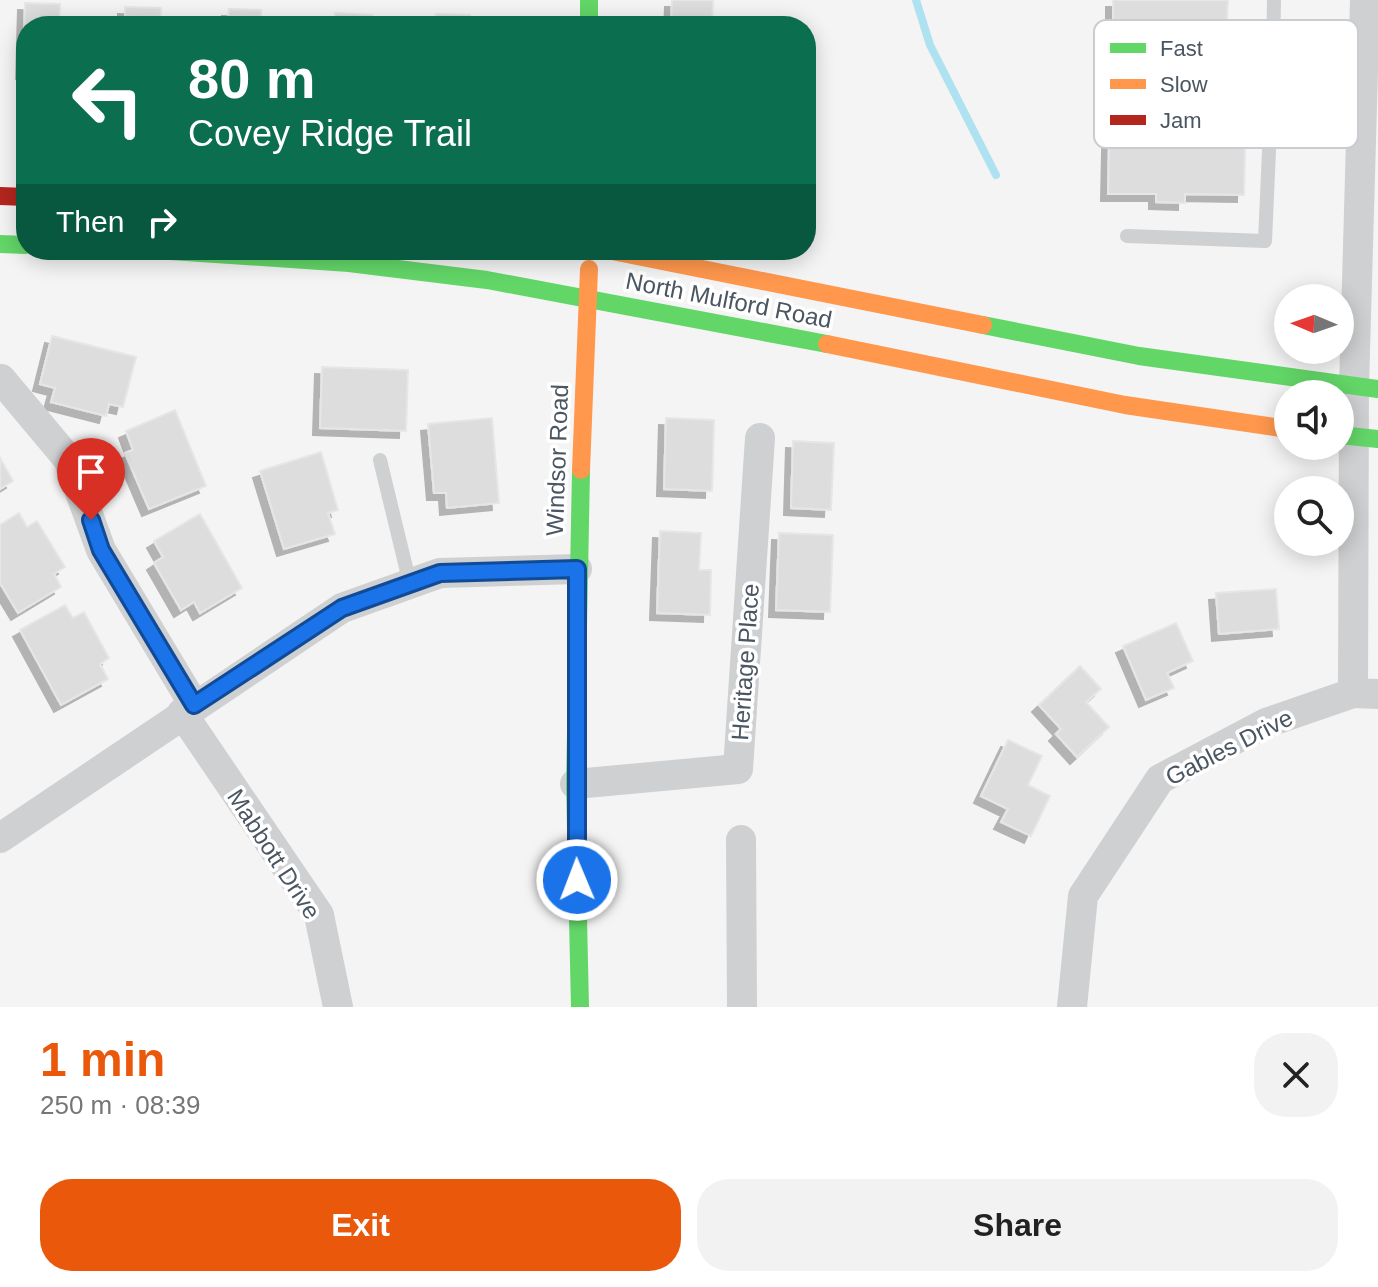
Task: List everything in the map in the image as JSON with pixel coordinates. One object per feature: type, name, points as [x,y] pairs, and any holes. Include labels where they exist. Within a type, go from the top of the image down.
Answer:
[{"type":"street","points":[[1365,0],[1366,388],[1357,437],[1366,693]]},
{"type":"street","name":"North Mulford Road","points":[[304,260],[349,263],[588,296],[1111,402],[1274,427]]},
{"type":"street","name":"Windsor Road","points":[[580,1007],[575,784],[577,569],[589,260]]},
{"type":"street","name":"North Mulford Road","points":[[657,260],[1139,356],[1366,388]]},
{"type":"street","name":"Mabbott Drive","points":[[1,379],[68,459],[101,550],[188,709],[319,915],[338,1007]]},
{"type":"street","name":"Heritage Place","points":[[575,784],[738,769],[760,438]]},
{"type":"street","points":[[0,838],[342,608],[440,573],[577,569]]},
{"type":"street","name":"Gables Drive","points":[[1072,1007],[1083,896],[1160,779],[1266,723],[1366,693]]},
{"type":"street","points":[[741,840],[742,1007]]},
{"type":"lane","points":[[1274,0],[1274,20]]},
{"type":"lane","points":[[1358,65],[1363,65]]},
{"type":"lane","points":[[1127,236],[1265,241],[1269,148]]},
{"type":"lane","points":[[380,460],[410,584]]},
{"type":"building","points":[[672,0],[713,0],[712,16],[671,16]]},
{"type":"building","points":[[1113,0],[1228,0],[1227,20],[1113,20]]},
{"type":"building","points":[[25,3],[60,4],[59,16],[25,16]]},
{"type":"building","points":[[125,7],[161,8],[161,16],[125,16]]},
{"type":"building","points":[[229,9],[261,10],[261,16],[229,16]]},
{"type":"building","points":[[335,13],[372,15],[372,16],[335,16]]},
{"type":"building","points":[[436,14],[470,15],[470,16]]},
{"type":"building","points":[[1109,148],[1245,148],[1244,195],[1185,194],[1185,203],[1156,202],[1156,194],[1108,194]]},
{"type":"building","points":[[52,336],[136,357],[123,407],[109,404],[106,416],[51,402],[55,388],[40,384]]},
{"type":"building","points":[[322,367],[408,370],[406,431],[320,428]]},
{"type":"building","points":[[175,410],[206,486],[149,509],[125,453],[133,450],[126,431]]},
{"type":"building","points":[[492,418],[499,503],[447,508],[446,493],[434,493],[428,424]]},
{"type":"building","points":[[666,418],[714,420],[712,491],[664,489]]},
{"type":"building","points":[[793,441],[834,443],[831,510],[791,508]]},
{"type":"building","points":[[321,452],[338,510],[328,513],[335,534],[284,549],[260,471]]},
{"type":"building","points":[[0,458],[13,481],[0,489]]},
{"type":"building","points":[[19,513],[27,527],[37,521],[65,567],[54,574],[61,587],[18,613],[0,583],[0,525]]},
{"type":"building","points":[[200,514],[242,588],[200,613],[194,602],[181,610],[154,563],[163,557],[154,541]]},
{"type":"building","points":[[660,531],[701,533],[699,570],[711,570],[710,615],[657,613]]},
{"type":"building","points":[[779,533],[833,535],[830,612],[776,610]]},
{"type":"building","points":[[1276,589],[1279,629],[1219,634],[1216,593]]},
{"type":"building","points":[[65,605],[73,618],[84,612],[109,658],[100,664],[108,679],[61,705],[20,630]]},
{"type":"building","points":[[1176,623],[1193,661],[1167,673],[1174,688],[1146,700],[1123,646]]},
{"type":"building","points":[[1080,666],[1101,689],[1086,702],[1109,727],[1077,757],[1056,734],[1061,729],[1039,705]]},
{"type":"building","points":[[1008,740],[1042,756],[1028,785],[1050,796],[1031,836],[1001,822],[1008,809],[981,796]]},
{"type":"waterway","points":[[916,0],[930,45],[996,175]]},
{"type":"traffic: fast","points":[[589,0],[589,16]]},
{"type":"traffic: fast","points":[[0,244],[16,245]]},
{"type":"traffic: fast","points":[[304,260],[487,280],[827,344]]},
{"type":"traffic: fast","points":[[983,325],[1139,356],[1378,389]]},
{"type":"traffic: fast","points":[[1354,436],[1378,439]]},
{"type":"traffic: fast","points":[[580,1007],[575,784],[581,470]]},
{"type":"traffic: slow","points":[[657,260],[983,325]]},
{"type":"traffic: slow","points":[[581,470],[589,269]]},
{"type":"traffic: slow","points":[[827,344],[1125,405],[1274,427]]},
{"type":"traffic: jam","points":[[0,196],[16,197]]},
{"type":"route","points":[[91,520],[101,550],[194,705],[342,608],[440,573],[577,569],[577,880]]}]
